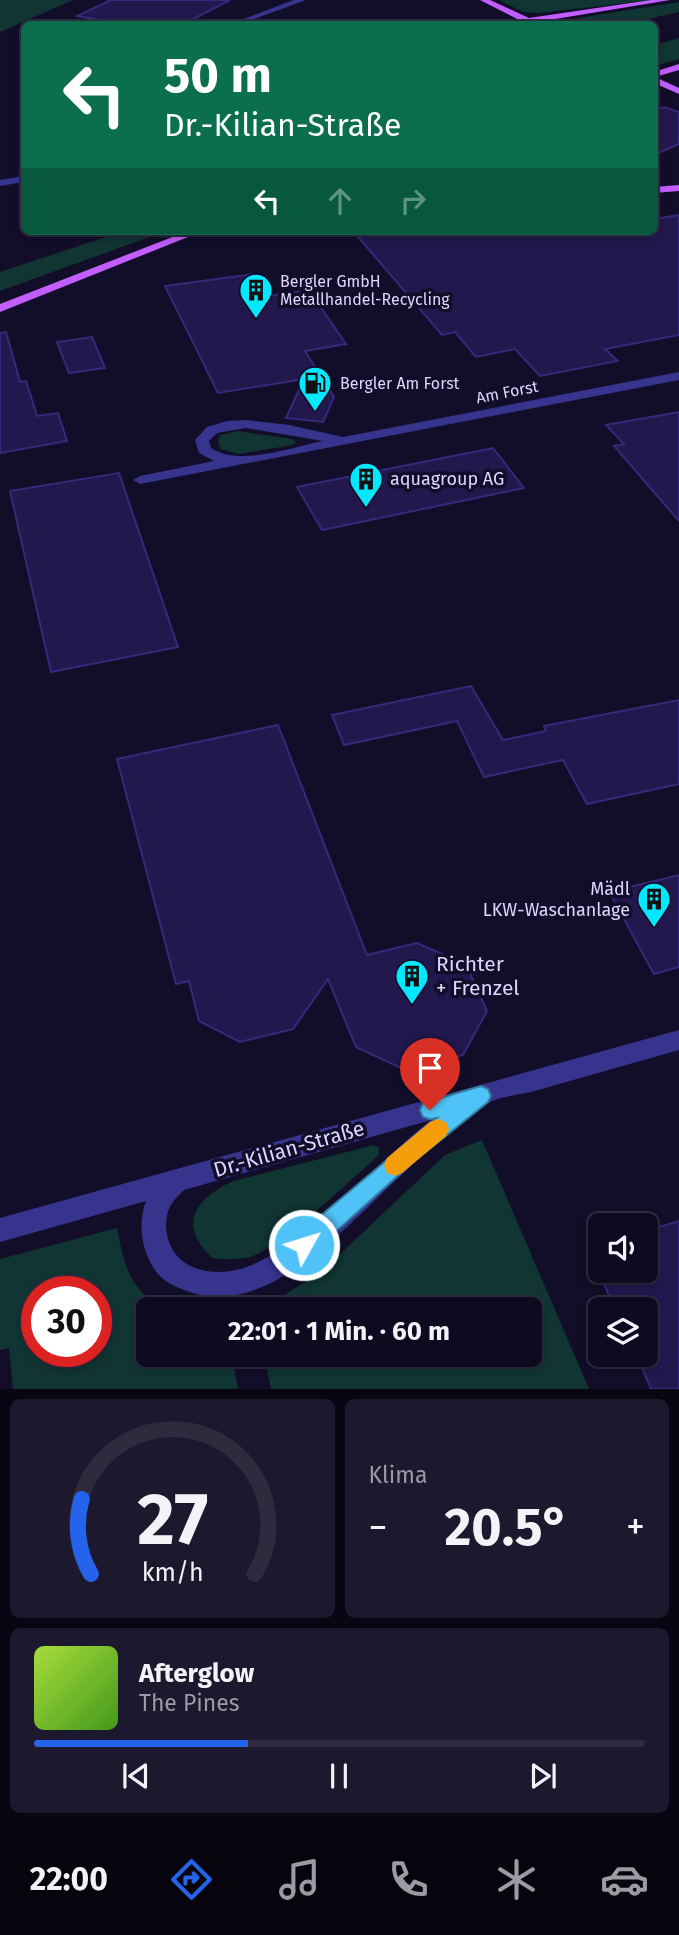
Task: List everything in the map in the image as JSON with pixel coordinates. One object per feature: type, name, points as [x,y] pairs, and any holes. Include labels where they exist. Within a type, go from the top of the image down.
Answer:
[{"type":"main road","points":[[484,0],[527,21]]},
{"type":"main road","points":[[540,21],[666,0]]},
{"type":"main road","points":[[562,21],[565,15]]},
{"type":"main road","points":[[658,74],[679,67]]},
{"type":"main road","points":[[658,82],[679,91]]},
{"type":"main road","points":[[658,190],[679,188]]},
{"type":"main road","points":[[0,308],[188,235]]},
{"type":"street","points":[[241,21],[302,0]]},
{"type":"street","points":[[0,183],[21,180]]},
{"type":"street","name":"Am Forst","points":[[140,480],[679,376]]},
{"type":"street","name":"Am Forst","points":[[242,461],[225,461],[213,457],[204,450],[202,440],[205,433],[213,427],[240,423],[342,441]]},
{"type":"street","name":"Dr.-Kilian-Straße","points":[[0,1230],[679,1040]]},
{"type":"street","name":"Dr.-Kilian-Straße","points":[[178,1180],[165,1190],[156,1205],[153,1225],[158,1252],[169,1268],[184,1277],[203,1283],[228,1284],[257,1276],[285,1259],[404,1156],[481,1096]]},
{"type":"green space","points":[[0,0],[73,0],[21,21],[0,32]]},
{"type":"green space","points":[[499,0],[654,0],[538,13],[523,12]]},
{"type":"green space","points":[[679,2],[679,12],[639,21],[574,21],[578,18]]},
{"type":"green space","points":[[679,38],[679,59],[658,65],[658,44]]},
{"type":"green space","points":[[112,235],[155,235],[0,291],[0,272]]},
{"type":"green space","points":[[237,431],[292,439],[296,442],[293,445],[239,454],[220,449],[218,439],[221,435]]},
{"type":"green space","points":[[482,1140],[589,1389],[271,1389],[266,1367],[542,1367],[542,1297],[281,1297],[321,1272],[445,1155]]},
{"type":"green space","points":[[374,1145],[379,1148],[379,1155],[297,1227],[263,1251],[245,1258],[212,1258],[201,1246],[195,1234],[195,1214],[200,1204],[220,1188],[233,1181]]},
{"type":"green space","points":[[117,1228],[130,1274],[147,1297],[136,1297],[136,1367],[234,1367],[238,1389],[13,1389],[9,1348],[0,1350],[0,1259]]},
{"type":"building","points":[[111,0],[230,0],[190,21],[107,21],[77,16]]},
{"type":"building","points":[[664,107],[679,112],[679,144],[658,153],[658,109]]},
{"type":"building","points":[[679,215],[679,335],[605,349],[618,361],[540,376],[515,349],[476,357],[455,332],[442,335],[356,235],[658,235],[658,218]]},
{"type":"building","name":"Bergler GmbH Metallhandel-Recycling","points":[[253,274],[267,296],[309,290],[346,344],[305,351],[334,397],[323,422],[286,418],[304,379],[218,393],[165,286]]},
{"type":"building","points":[[6,332],[20,382],[26,381],[37,416],[58,413],[67,441],[0,453],[0,333]]},
{"type":"building","points":[[92,337],[105,368],[69,373],[57,342]]},
{"type":"building","points":[[679,412],[679,521],[614,446],[624,444],[606,425]]},
{"type":"building","name":"aquagroup AG","points":[[493,448],[524,488],[322,530],[297,487]]},
{"type":"building","points":[[119,473],[178,647],[51,672],[10,491]]},
{"type":"building","points":[[471,686],[503,740],[546,731],[544,726],[679,700],[679,784],[587,804],[563,760],[484,777],[457,721],[344,745],[332,715]]},
{"type":"building","points":[[278,725],[367,955],[417,943],[466,964],[487,1011],[463,1055],[405,1070],[356,1047],[328,979],[293,1029],[240,1042],[199,1021],[189,981],[176,984],[117,759]]},
{"type":"building","name":"Mädl LKW-Waschanlage","points":[[679,875],[679,967],[654,974],[609,892]]},
{"type":"building","points":[[679,1221],[679,1389],[651,1389],[642,1367],[658,1367],[658,1297],[610,1297],[604,1283],[658,1283],[658,1227]]},
{"type":"slow traffic","points":[[395,1165],[438,1129]]},
{"type":"place","name":"Bergler GmbH Metallhandel-Recycling","points":[[256,320]]},
{"type":"place","name":"Bergler Am Forst","points":[[315,413]]},
{"type":"place","name":"aquagroup AG","points":[[366,509]]},
{"type":"place","name":"Mädl LKW-Waschanlage","points":[[654,929]]},
{"type":"place","name":"Richter + Frenzel","points":[[412,1006]]},
{"type":"route","points":[[304,1245],[404,1156],[481,1096],[430,1110]]}]
